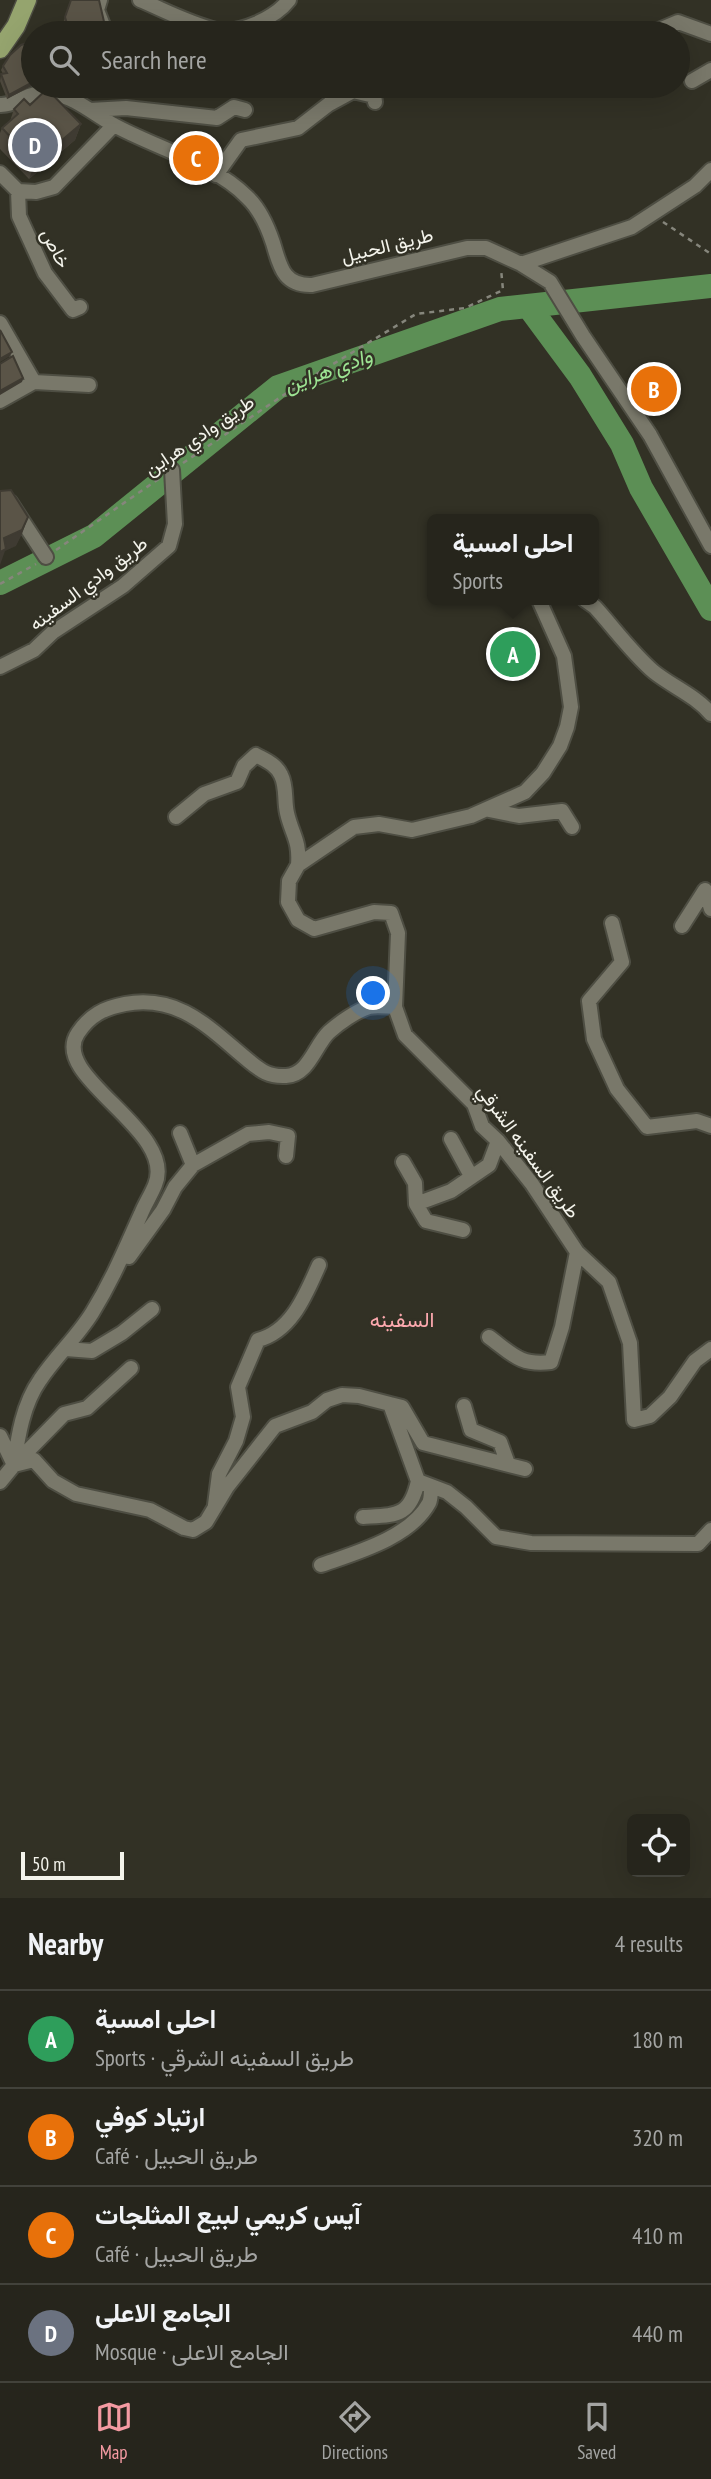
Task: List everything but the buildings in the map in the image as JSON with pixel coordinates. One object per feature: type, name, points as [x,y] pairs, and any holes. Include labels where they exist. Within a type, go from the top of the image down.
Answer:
[{"type":"main road","points":[[2,42],[16,26],[27,0]]},
{"type":"street","points":[[100,0],[97,10],[101,21]]},
{"type":"street","points":[[140,0],[195,21]]},
{"type":"street","points":[[261,21],[289,0]]},
{"type":"street","points":[[690,26],[711,34]]},
{"type":"street","points":[[692,81],[711,70]]},
{"type":"street","points":[[0,105],[21,98]]},
{"type":"street","name":"طريق الحبيل","points":[[72,98],[114,125],[216,175],[250,199],[270,235],[284,274],[300,285],[312,285],[467,248],[486,248],[521,264],[550,282],[650,435],[711,547]]},
{"type":"street","points":[[216,175],[241,140],[298,128],[340,98]]},
{"type":"street","points":[[374,98],[375,102]]},
{"type":"street","points":[[89,110],[126,108],[217,118],[234,107],[245,110]]},
{"type":"street","points":[[0,173],[18,191],[36,192],[54,187],[114,125]]},
{"type":"street","points":[[521,264],[632,227],[695,186],[711,170]]},
{"type":"street","name":"خاص","points":[[18,191],[19,216],[45,273],[73,310],[80,307]]},
{"type":"street","points":[[0,323],[34,382]]},
{"type":"street","points":[[0,401],[34,382],[89,384]]},
{"type":"street","name":"طريق وادي السفينه","points":[[0,667],[34,650],[54,632],[123,586],[169,546],[175,524],[172,470]]},
{"type":"street","points":[[0,501],[10,502],[46,557]]},
{"type":"street","points":[[298,865],[354,827],[379,824],[412,830],[487,810],[525,792],[543,773],[560,746],[571,707],[564,656],[541,605]]},
{"type":"street","points":[[592,605],[652,670],[676,688],[700,701],[711,714]]},
{"type":"street","points":[[176,817],[204,794],[237,782],[244,765],[256,755],[270,762],[281,773],[286,790],[287,812],[300,848],[298,865]]},
{"type":"street","points":[[487,810],[519,816],[562,811],[572,827]]},
{"type":"street","name":"طريق السفينه الشرقي","points":[[298,865],[289,881],[288,902],[298,920],[314,929],[374,912],[391,913],[398,933],[396,1007],[405,1035],[474,1104],[482,1126],[498,1141],[546,1203],[578,1252],[609,1282],[630,1343],[634,1420],[650,1416],[670,1397],[695,1361],[711,1349]]},
{"type":"street","points":[[682,926],[705,890],[711,909]]},
{"type":"street","points":[[612,923],[622,962],[589,1001],[594,1040],[617,1089],[647,1127],[697,1121],[711,1126]]},
{"type":"street","points":[[115,1275],[156,1183],[159,1166],[153,1148],[85,1074],[73,1055],[74,1039],[86,1021],[105,1008],[144,1001],[176,1006],[202,1021],[264,1074],[289,1076],[305,1065],[327,1034],[343,1022],[370,1007],[396,1007]]},
{"type":"street","points":[[14,1465],[20,1423],[39,1381],[90,1316],[115,1275],[163,1210],[175,1187],[193,1165],[248,1134],[269,1132],[288,1136],[286,1156]]},
{"type":"street","points":[[180,1133],[193,1165]]},
{"type":"street","points":[[451,1139],[471,1176]]},
{"type":"street","points":[[416,1204],[451,1191],[489,1165],[498,1141]]},
{"type":"street","points":[[403,1162],[415,1183],[416,1204],[426,1221],[463,1230]]},
{"type":"street","points":[[489,1337],[517,1359],[535,1364],[551,1362],[562,1327],[578,1252]]},
{"type":"street","points":[[215,1510],[219,1474],[236,1441],[243,1417],[238,1387],[253,1348],[258,1340],[273,1336],[284,1326],[305,1297],[318,1265]]},
{"type":"street","points":[[66,1349],[92,1351],[122,1333],[152,1309]]},
{"type":"street","points":[[0,1482],[64,1414],[87,1408],[131,1368]]},
{"type":"street","points":[[14,1465],[34,1460],[54,1481],[76,1494],[150,1510],[193,1530],[206,1522],[227,1487],[275,1426],[312,1412],[341,1395],[359,1396],[402,1407],[423,1443],[525,1469]]},
{"type":"street","points":[[321,1565],[373,1546],[400,1531],[415,1520],[430,1502],[390,1404]]},
{"type":"street","points":[[464,1406],[471,1430],[500,1442],[508,1464]]},
{"type":"street","points":[[0,1436],[14,1465]]},
{"type":"street","points":[[363,1517],[385,1516],[404,1511],[424,1484]]},
{"type":"street","points":[[424,1484],[457,1500],[496,1537],[531,1543],[698,1544],[711,1530]]},
{"type":"path","points":[[652,214],[711,254]]},
{"type":"path","name":"طريق وادي هراين","points":[[0,584],[46,557],[310,378],[416,314],[465,308],[503,290],[499,255]]},
{"type":"shaded area","points":[[512,637],[529,663],[514,671],[497,645]]},
{"type":"waterway","name":"وادي هراين","points":[[0,583],[94,536],[278,387],[500,309],[711,286]]},
{"type":"waterway","points":[[529,307],[580,376],[622,444],[641,488],[711,609]]},
{"type":"place","name":"الجامع الاعلى","points":[[35,145]]},
{"type":"place","name":"آيس كريمي لبيع المثلجات","points":[[196,158]]},
{"type":"place","name":"ارتياد كوفي","points":[[654,389]]},
{"type":"place","name":"احلى امسية","points":[[513,654]]},
{"type":"district","name":"السفينه","points":[[402,1319]]}]
